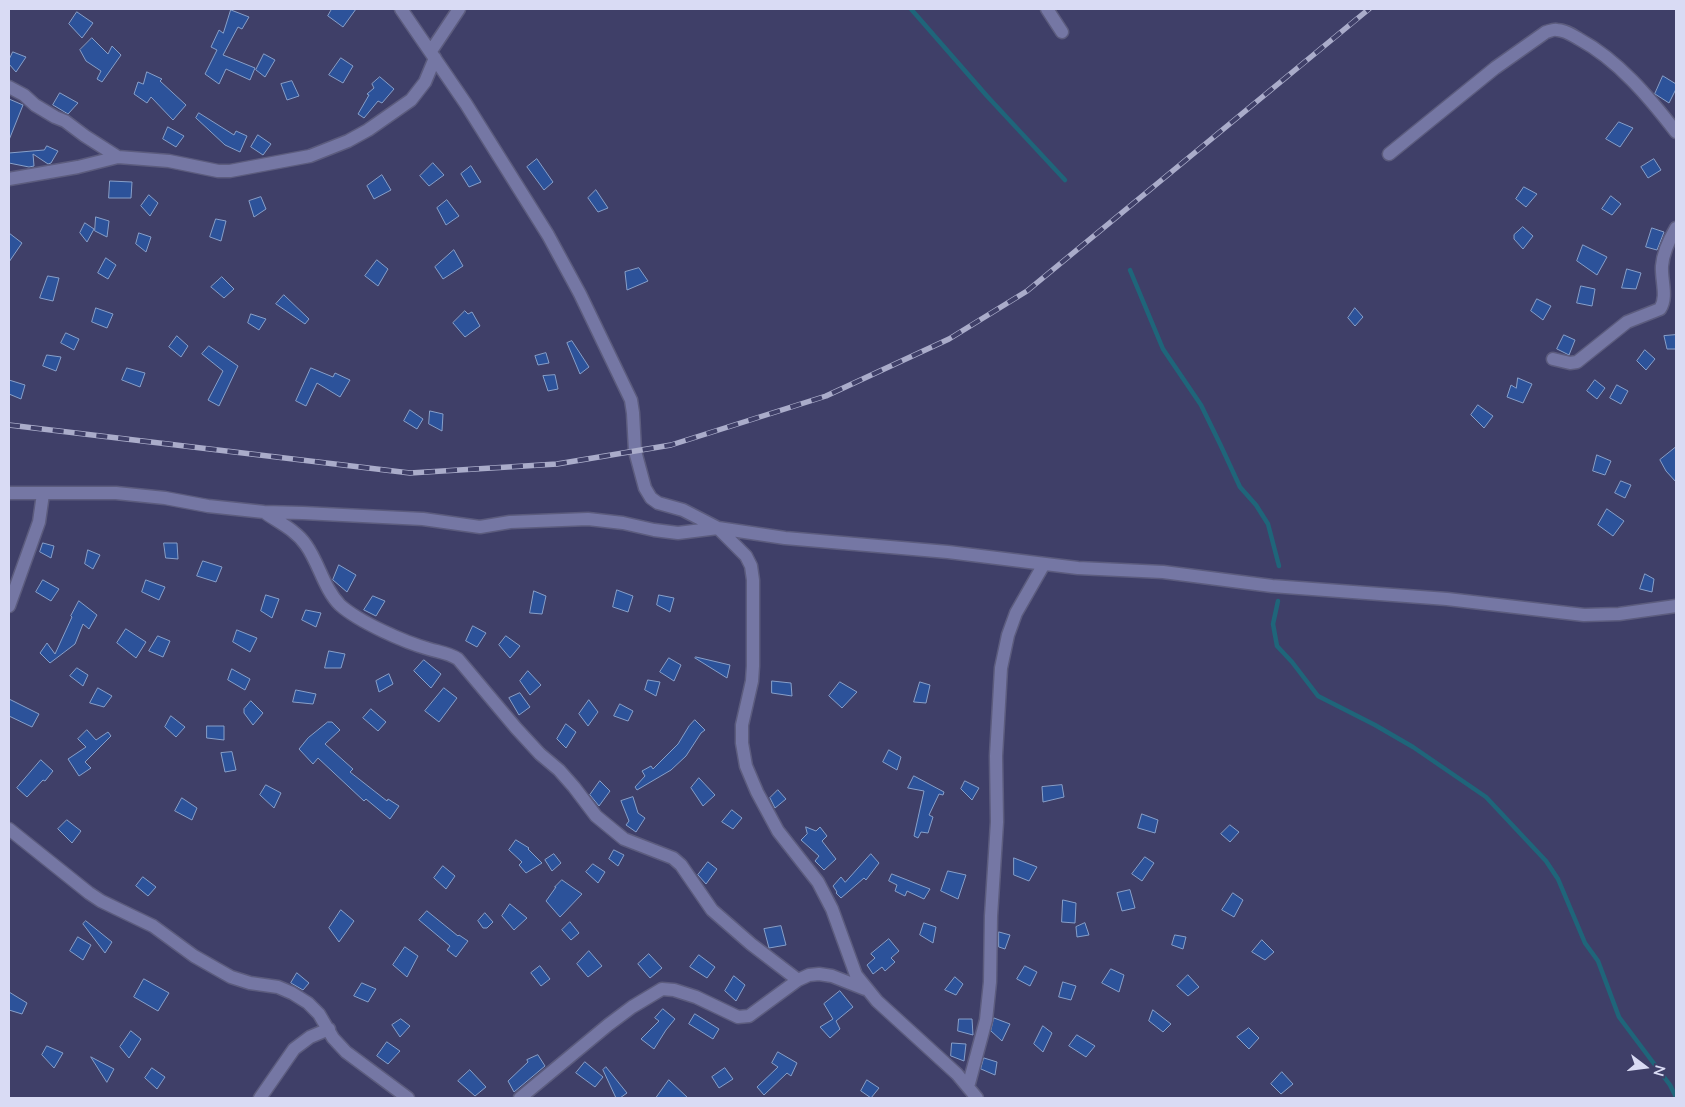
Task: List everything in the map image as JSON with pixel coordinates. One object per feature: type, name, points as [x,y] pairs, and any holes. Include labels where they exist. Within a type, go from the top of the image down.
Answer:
[{"type":"street","points":[[401,9],[466,104],[548,235],[580,294],[631,400],[634,413],[634,451],[643,481],[651,498],[658,503],[683,510],[718,528],[746,556],[751,566],[753,580],[753,666],[742,725],[742,743],[746,766],[757,792],[778,831],[818,882],[832,909],[856,975],[866,989],[876,1001],[957,1074],[977,1098]]},
{"type":"street","points":[[9,179],[78,167],[118,157],[169,161],[218,171],[230,171],[310,156],[348,141],[368,130],[411,100],[425,82],[433,54],[459,9]]},
{"type":"street","points":[[1047,9],[1062,32]]},
{"type":"street","points":[[1389,154],[1495,68],[1546,32],[1556,29],[1591,46],[1613,63],[1646,94],[1676,132]]},
{"type":"street","points":[[9,87],[55,117],[65,121],[118,157]]},
{"type":"street","points":[[1553,359],[1570,363],[1577,362],[1627,322],[1660,309],[1663,305],[1664,297],[1663,255],[1676,228]]},
{"type":"street","points":[[9,493],[116,493],[264,512],[303,512],[423,519],[480,527],[510,522],[588,520],[623,523],[678,533],[718,528],[785,538],[948,552],[1078,568],[1164,572],[1272,586],[1447,600],[1584,615],[1619,614],[1676,606]]},
{"type":"street","points":[[9,606],[39,522],[43,494]]},
{"type":"street","points":[[264,512],[302,539],[316,560],[332,594],[340,604],[354,616],[392,635],[458,659],[516,728],[574,787],[596,816],[624,839],[673,858],[682,864],[712,910],[751,944],[798,980]]},
{"type":"street","points":[[968,1087],[986,1020],[990,982],[991,916],[997,822],[996,756],[1000,668],[1008,635],[1016,613],[1044,564]]},
{"type":"street","points":[[9,829],[89,893],[101,901],[153,926],[194,956],[231,977],[250,983],[278,987],[292,992],[308,1003],[319,1014],[333,1038],[346,1052],[408,1098]]},
{"type":"street","points":[[520,1098],[608,1025],[632,1007],[662,989],[674,990],[696,997],[738,1017],[749,1016],[798,980],[809,975],[832,976],[866,989]]},
{"type":"street","points":[[260,1098],[294,1049],[310,1037],[329,1029]]},
{"type":"building","points":[[332,9],[356,9],[343,27],[328,16]]},
{"type":"building","points":[[231,10],[249,17],[242,29],[238,27],[223,55],[255,68],[250,80],[226,69],[219,84],[205,74],[217,50],[211,47],[219,30],[223,33]]},
{"type":"building","points":[[77,12],[93,23],[82,38],[69,24]]},
{"type":"building","points":[[92,38],[108,54],[112,46],[121,55],[102,82],[97,79],[101,71],[86,61],[80,50]]},
{"type":"building","points":[[13,52],[26,57],[16,72],[9,64]]},
{"type":"building","points":[[264,54],[275,60],[265,77],[256,70]]},
{"type":"building","points":[[341,58],[353,66],[343,83],[329,75]]},
{"type":"building","points":[[147,72],[162,79],[160,81],[186,105],[173,120],[151,97],[147,103],[134,94],[138,82],[143,84]]},
{"type":"building","points":[[1663,76],[1676,84],[1676,89],[1669,103],[1655,94]]},
{"type":"building","points":[[380,77],[394,89],[382,103],[378,101],[364,118],[358,114],[369,95],[367,94],[374,88],[372,84]]},
{"type":"building","points":[[292,81],[299,96],[287,100],[281,84]]},
{"type":"building","points":[[60,93],[78,103],[68,114],[53,105]]},
{"type":"building","points":[[9,99],[23,105],[9,140]]},
{"type":"building","points":[[199,113],[234,135],[236,131],[247,136],[240,152],[225,145],[196,118]]},
{"type":"building","points":[[1619,122],[1633,128],[1620,147],[1606,139]]},
{"type":"building","points":[[168,127],[184,136],[176,147],[163,139]]},
{"type":"building","points":[[258,135],[271,144],[263,155],[251,147]]},
{"type":"building","points":[[47,146],[58,151],[51,163],[48,164],[33,154],[34,166],[29,167],[9,163],[9,153],[44,150]]},
{"type":"building","points":[[537,159],[553,182],[544,190],[527,167]]},
{"type":"building","points":[[1654,159],[1661,170],[1648,178],[1641,167]]},
{"type":"building","points":[[433,163],[444,175],[429,186],[420,176]]},
{"type":"building","points":[[471,166],[481,182],[469,187],[461,174]]},
{"type":"building","points":[[382,175],[391,190],[374,199],[367,186]]},
{"type":"building","points":[[110,181],[132,182],[131,198],[109,198]]},
{"type":"building","points":[[1524,187],[1537,194],[1526,207],[1516,199]]},
{"type":"building","points":[[596,190],[608,208],[598,212],[588,198]]},
{"type":"building","points":[[149,195],[158,203],[150,216],[141,206]]},
{"type":"building","points":[[1611,196],[1621,204],[1612,215],[1602,209]]},
{"type":"building","points":[[261,197],[266,209],[254,217],[249,201]]},
{"type":"building","points":[[447,200],[459,216],[446,225],[437,208]]},
{"type":"building","points":[[96,217],[109,221],[107,237],[95,231]]},
{"type":"building","points":[[216,219],[226,221],[221,241],[210,237]]},
{"type":"building","points":[[85,223],[94,229],[87,242],[80,233]]},
{"type":"building","points":[[1523,227],[1533,236],[1523,249],[1514,239],[1514,235]]},
{"type":"building","points":[[1652,228],[1664,232],[1657,250],[1646,247]]},
{"type":"building","points":[[9,233],[22,243],[9,262]]},
{"type":"building","points":[[139,233],[151,237],[146,252],[136,244]]},
{"type":"building","points":[[1583,245],[1607,257],[1597,275],[1577,261]]},
{"type":"building","points":[[454,250],[463,266],[443,279],[435,267]]},
{"type":"building","points":[[106,258],[116,265],[108,279],[98,273]]},
{"type":"building","points":[[377,260],[388,269],[378,286],[365,276]]},
{"type":"building","points":[[639,268],[648,281],[627,290],[625,272]]},
{"type":"building","points":[[1627,269],[1641,273],[1636,289],[1622,288]]},
{"type":"building","points":[[48,276],[59,278],[53,301],[40,298]]},
{"type":"building","points":[[222,277],[234,289],[224,298],[211,287]]},
{"type":"building","points":[[1581,286],[1595,289],[1592,306],[1577,303]]},
{"type":"building","points":[[284,295],[309,319],[305,324],[276,304]]},
{"type":"building","points":[[1537,299],[1551,306],[1543,320],[1531,311]]},
{"type":"building","points":[[96,308],[113,314],[107,328],[92,322]]},
{"type":"building","points":[[1355,308],[1363,317],[1355,326],[1348,318]]},
{"type":"building","points":[[465,311],[468,314],[472,312],[480,326],[465,337],[453,323]]},
{"type":"building","points":[[251,314],[266,319],[259,330],[248,323]]},
{"type":"building","points":[[66,333],[79,339],[74,350],[61,343]]},
{"type":"building","points":[[1564,335],[1575,340],[1569,355],[1557,349]]},
{"type":"building","points":[[1676,335],[1676,349],[1667,349],[1664,336]]},
{"type":"building","points":[[177,336],[188,346],[181,357],[169,347]]},
{"type":"building","points":[[572,341],[589,367],[580,374],[567,343]]},
{"type":"building","points":[[209,346],[238,366],[219,406],[208,400],[223,371],[202,354]]},
{"type":"building","points":[[1645,350],[1655,359],[1646,370],[1637,361]]},
{"type":"building","points":[[546,353],[549,363],[538,365],[535,356]]},
{"type":"building","points":[[47,355],[61,357],[56,371],[43,366]]},
{"type":"building","points":[[127,368],[145,373],[140,387],[122,380]]},
{"type":"building","points":[[311,368],[333,377],[335,373],[350,380],[340,397],[317,383],[306,406],[296,401]]},
{"type":"building","points":[[555,375],[558,389],[548,391],[543,376]]},
{"type":"building","points":[[1518,378],[1532,384],[1523,403],[1507,397],[1511,385],[1516,388]]},
{"type":"building","points":[[9,380],[25,385],[21,399],[9,394]]},
{"type":"building","points":[[1595,380],[1605,388],[1597,399],[1587,391]]},
{"type":"building","points":[[1617,385],[1628,391],[1621,404],[1610,398]]},
{"type":"building","points":[[1478,405],[1493,416],[1484,428],[1471,415]]},
{"type":"building","points":[[410,410],[423,419],[417,429],[404,421]]},
{"type":"building","points":[[430,411],[443,414],[442,431],[429,424]]},
{"type":"building","points":[[1676,447],[1676,482],[1666,471],[1660,460]]},
{"type":"building","points":[[1597,455],[1611,461],[1605,475],[1593,471]]},
{"type":"building","points":[[1621,481],[1631,485],[1625,498],[1615,493]]},
{"type":"building","points":[[1607,509],[1624,521],[1613,536],[1598,525]]},
{"type":"building","points":[[43,543],[54,546],[51,558],[40,552]]},
{"type":"building","points":[[164,543],[177,543],[178,559],[166,558]]},
{"type":"building","points":[[88,550],[100,555],[93,569],[85,564]]},
{"type":"building","points":[[203,561],[222,567],[216,582],[197,576]]},
{"type":"building","points":[[339,565],[356,575],[347,592],[333,580]]},
{"type":"building","points":[[1645,574],[1654,579],[1652,592],[1640,589]]},
{"type":"building","points":[[43,580],[59,589],[51,601],[36,592]]},
{"type":"building","points":[[146,580],[165,587],[159,600],[142,592]]},
{"type":"building","points":[[617,590],[633,596],[628,612],[613,607]]},
{"type":"building","points":[[534,591],[546,596],[542,614],[530,613]]},
{"type":"building","points":[[266,595],[279,599],[272,618],[261,611]]},
{"type":"building","points":[[659,595],[674,598],[670,612],[657,605]]},
{"type":"building","points":[[373,596],[385,601],[376,616],[364,610]]},
{"type":"building","points":[[79,601],[97,615],[89,629],[83,624],[75,644],[50,663],[40,653],[47,643],[55,654]]},
{"type":"building","points":[[306,610],[321,613],[316,627],[302,620]]},
{"type":"building","points":[[473,626],[486,633],[477,647],[466,641]]},
{"type":"building","points":[[126,629],[146,642],[136,658],[117,643]]},
{"type":"building","points":[[237,630],[257,638],[250,652],[233,642]]},
{"type":"building","points":[[158,636],[170,641],[163,657],[149,651]]},
{"type":"building","points":[[506,636],[520,646],[510,658],[499,645]]},
{"type":"building","points":[[329,651],[345,654],[341,668],[325,668]]},
{"type":"building","points":[[669,658],[681,665],[674,681],[660,672]]},
{"type":"building","points":[[695,658],[730,665],[727,678]]},
{"type":"building","points":[[424,660],[441,674],[431,688],[414,671]]},
{"type":"building","points":[[77,668],[88,675],[83,686],[70,676]]},
{"type":"building","points":[[232,669],[250,679],[245,690],[228,680]]},
{"type":"building","points":[[528,671],[541,685],[530,695],[520,681]]},
{"type":"building","points":[[389,674],[393,684],[379,692],[376,681]]},
{"type":"building","points":[[648,680],[660,682],[656,696],[645,690]]},
{"type":"building","points":[[772,681],[791,683],[792,696],[772,693]]},
{"type":"building","points":[[840,682],[857,692],[842,708],[829,696]]},
{"type":"building","points":[[920,682],[930,685],[926,703],[914,702]]},
{"type":"building","points":[[98,688],[112,696],[104,707],[90,703]]},
{"type":"building","points":[[444,688],[457,698],[439,722],[425,711]]},
{"type":"building","points":[[296,690],[316,694],[313,704],[293,702]]},
{"type":"building","points":[[520,693],[530,707],[519,715],[509,698]]},
{"type":"building","points":[[9,699],[39,714],[32,727],[9,716]]},
{"type":"building","points":[[589,700],[598,712],[588,726],[579,714]]},
{"type":"building","points":[[251,701],[263,713],[253,725],[244,713],[244,709]]},
{"type":"building","points":[[620,704],[633,711],[628,721],[614,716]]},
{"type":"building","points":[[371,709],[386,722],[378,731],[363,718]]},
{"type":"building","points":[[171,716],[185,727],[176,737],[165,727]]},
{"type":"building","points":[[695,720],[705,730],[686,756],[671,770],[637,790],[635,787],[645,776],[642,771],[651,766],[653,769],[678,744]]},
{"type":"building","points":[[328,722],[332,722],[340,730],[325,744],[353,769],[350,772],[387,801],[388,799],[399,806],[390,819],[366,799],[364,801],[318,758],[313,764],[299,749],[308,738]]},
{"type":"building","points":[[566,724],[576,732],[566,748],[557,739]]},
{"type":"building","points":[[207,726],[224,726],[224,740],[207,738]]},
{"type":"building","points":[[87,730],[96,740],[108,732],[111,736],[85,762],[91,768],[79,776],[68,759],[86,747],[78,739]]},
{"type":"building","points":[[889,750],[901,757],[897,770],[883,762]]},
{"type":"building","points":[[232,752],[236,770],[225,772],[221,753]]},
{"type":"building","points":[[41,760],[53,771],[27,797],[17,788]]},
{"type":"building","points":[[914,776],[944,792],[943,795],[939,794],[929,815],[933,817],[928,833],[921,832],[918,838],[914,836],[924,791],[908,788]]},
{"type":"building","points":[[699,778],[715,795],[703,806],[691,788]]},
{"type":"building","points":[[600,781],[610,791],[599,806],[590,795]]},
{"type":"building","points":[[965,781],[979,788],[972,800],[961,789]]},
{"type":"building","points":[[266,785],[281,793],[274,808],[260,795]]},
{"type":"building","points":[[1062,785],[1064,797],[1043,802],[1042,787]]},
{"type":"building","points":[[778,790],[786,799],[775,808],[770,798]]},
{"type":"building","points":[[633,797],[638,813],[645,818],[636,832],[626,825],[629,821],[621,801]]},
{"type":"building","points":[[182,798],[197,808],[192,820],[175,811]]},
{"type":"building","points":[[732,810],[742,818],[733,829],[722,822]]},
{"type":"building","points":[[1142,814],[1158,820],[1155,833],[1138,828]]},
{"type":"building","points":[[67,820],[81,831],[72,843],[58,829]]},
{"type":"building","points":[[1230,825],[1239,832],[1230,842],[1221,834]]},
{"type":"building","points":[[806,827],[816,831],[820,827],[827,836],[822,841],[836,859],[824,870],[815,861],[819,856],[801,840],[807,834]]},
{"type":"building","points":[[516,840],[529,848],[542,863],[526,873],[519,865],[522,862],[509,850]]},
{"type":"building","points":[[614,850],[624,855],[618,866],[609,859]]},
{"type":"building","points":[[554,854],[561,863],[552,871],[545,860]]},
{"type":"building","points":[[871,854],[879,863],[866,880],[864,878],[841,898],[833,886],[841,877],[845,882]]},
{"type":"building","points":[[1145,857],[1154,863],[1142,881],[1132,874]]},
{"type":"building","points":[[1014,858],[1037,867],[1029,881],[1014,875]]},
{"type":"building","points":[[708,862],[717,869],[706,884],[698,875]]},
{"type":"building","points":[[593,864],[605,872],[598,883],[586,872]]},
{"type":"building","points":[[443,866],[455,876],[446,889],[434,878]]},
{"type":"building","points":[[948,871],[966,875],[958,899],[941,891]]},
{"type":"building","points":[[892,874],[930,889],[924,899],[907,891],[905,896],[895,891],[897,885],[889,881]]},
{"type":"building","points":[[143,877],[156,887],[148,896],[136,886]]},
{"type":"building","points":[[562,880],[582,894],[560,917],[546,901]]},
{"type":"building","points":[[1130,890],[1135,908],[1122,911],[1117,893]]},
{"type":"building","points":[[1233,893],[1243,900],[1234,917],[1222,910]]},
{"type":"building","points":[[1063,900],[1076,903],[1075,923],[1062,922]]},
{"type":"building","points":[[510,904],[527,918],[514,930],[502,916]]},
{"type":"building","points":[[341,910],[354,921],[339,942],[329,928]]},
{"type":"building","points":[[427,911],[458,936],[468,941],[456,957],[447,950],[450,946],[419,920]]},
{"type":"building","points":[[485,913],[493,922],[487,928],[483,928],[478,921]]},
{"type":"building","points":[[86,921],[112,942],[105,953],[83,924]]},
{"type":"building","points":[[570,922],[579,933],[571,940],[562,930]]},
{"type":"building","points":[[924,923],[936,927],[933,943],[920,935]]},
{"type":"building","points":[[1085,923],[1089,935],[1077,937],[1076,927]]},
{"type":"building","points":[[781,926],[786,945],[769,948],[764,929]]},
{"type":"building","points":[[999,932],[1010,935],[1005,949],[999,947]]},
{"type":"building","points":[[1175,935],[1186,937],[1183,949],[1172,945]]},
{"type":"building","points":[[78,937],[91,945],[83,960],[70,951]]},
{"type":"building","points":[[889,939],[899,951],[891,958],[895,962],[885,971],[882,967],[873,974],[867,965],[875,958],[871,954]]},
{"type":"building","points":[[1262,940],[1274,952],[1265,960],[1252,952]]},
{"type":"building","points":[[405,947],[418,956],[407,977],[393,965]]},
{"type":"building","points":[[589,951],[602,966],[588,977],[577,964]]},
{"type":"building","points":[[649,954],[662,968],[650,978],[638,964]]},
{"type":"building","points":[[699,955],[715,967],[707,978],[690,967]]},
{"type":"building","points":[[540,966],[550,979],[541,986],[531,973]]},
{"type":"building","points":[[1025,966],[1037,972],[1030,986],[1017,979]]},
{"type":"building","points":[[1111,969],[1124,975],[1119,992],[1102,983]]},
{"type":"building","points":[[297,973],[309,983],[303,990],[291,983]]},
{"type":"building","points":[[1188,975],[1199,987],[1188,996],[1177,986]]},
{"type":"building","points":[[734,976],[745,985],[736,1001],[725,991]]},
{"type":"building","points":[[955,977],[963,984],[956,995],[945,990]]},
{"type":"building","points":[[144,979],[169,993],[158,1011],[134,997]]},
{"type":"building","points":[[1063,982],[1076,986],[1071,1000],[1059,997]]},
{"type":"building","points":[[362,983],[376,989],[368,1002],[354,996]]},
{"type":"building","points":[[840,991],[853,1007],[836,1021],[840,1029],[830,1038],[820,1027],[833,1019],[824,1004]]},
{"type":"building","points":[[9,992],[27,1003],[22,1014],[9,1010]]},
{"type":"building","points":[[663,1009],[675,1019],[654,1049],[641,1039],[659,1021],[655,1018]]},
{"type":"building","points":[[1153,1010],[1171,1024],[1163,1032],[1149,1021]]},
{"type":"building","points":[[695,1014],[719,1029],[713,1039],[689,1024]]},
{"type":"building","points":[[994,1018],[1010,1024],[1002,1041],[991,1031]]},
{"type":"building","points":[[401,1019],[410,1026],[400,1037],[392,1025]]},
{"type":"building","points":[[959,1019],[972,1019],[973,1035],[958,1031]]},
{"type":"building","points":[[1043,1026],[1052,1033],[1043,1052],[1034,1044]]},
{"type":"building","points":[[1249,1028],[1259,1038],[1249,1049],[1237,1037]]},
{"type":"building","points":[[131,1031],[141,1039],[129,1058],[120,1047]]},
{"type":"building","points":[[1077,1035],[1095,1046],[1086,1057],[1069,1046]]},
{"type":"building","points":[[387,1042],[400,1051],[388,1064],[377,1056]]},
{"type":"building","points":[[952,1043],[966,1044],[964,1061],[951,1056]]},
{"type":"building","points":[[47,1046],[63,1053],[54,1068],[42,1055]]},
{"type":"building","points":[[778,1052],[797,1063],[791,1076],[787,1073],[764,1095],[757,1087],[778,1067],[772,1063]]},
{"type":"building","points":[[538,1055],[545,1066],[514,1092],[508,1081],[528,1062],[527,1060]]},
{"type":"building","points":[[91,1057],[114,1069],[107,1082]]},
{"type":"building","points":[[984,1058],[997,1062],[995,1075],[981,1069]]},
{"type":"building","points":[[585,1062],[603,1077],[595,1087],[576,1073]]},
{"type":"building","points":[[606,1067],[627,1093],[620,1098],[616,1098],[603,1070]]},
{"type":"building","points":[[152,1068],[165,1077],[157,1089],[145,1078]]},
{"type":"building","points":[[725,1068],[733,1079],[719,1088],[712,1077]]},
{"type":"building","points":[[470,1070],[486,1087],[475,1096],[458,1081]]},
{"type":"building","points":[[1282,1072],[1293,1084],[1281,1094],[1271,1084]]},
{"type":"building","points":[[669,1080],[688,1098],[656,1098]]},
{"type":"building","points":[[867,1080],[879,1088],[871,1098],[861,1091]]},
{"type":"waterway","points":[[911,9],[987,96],[1065,180]]},
{"type":"waterway","points":[[1130,270],[1163,349],[1201,405],[1240,487],[1256,505],[1268,524],[1279,566]]},
{"type":"waterway","points":[[1278,601],[1273,624],[1277,646],[1318,696],[1413,747],[1486,797],[1546,861],[1558,879],[1585,943],[1598,961],[1619,1017],[1670,1085],[1676,1097]]},
{"type":"railway","points":[[9,425],[410,473],[557,464],[671,445],[826,396],[949,339],[1027,291],[1369,9]]}]
